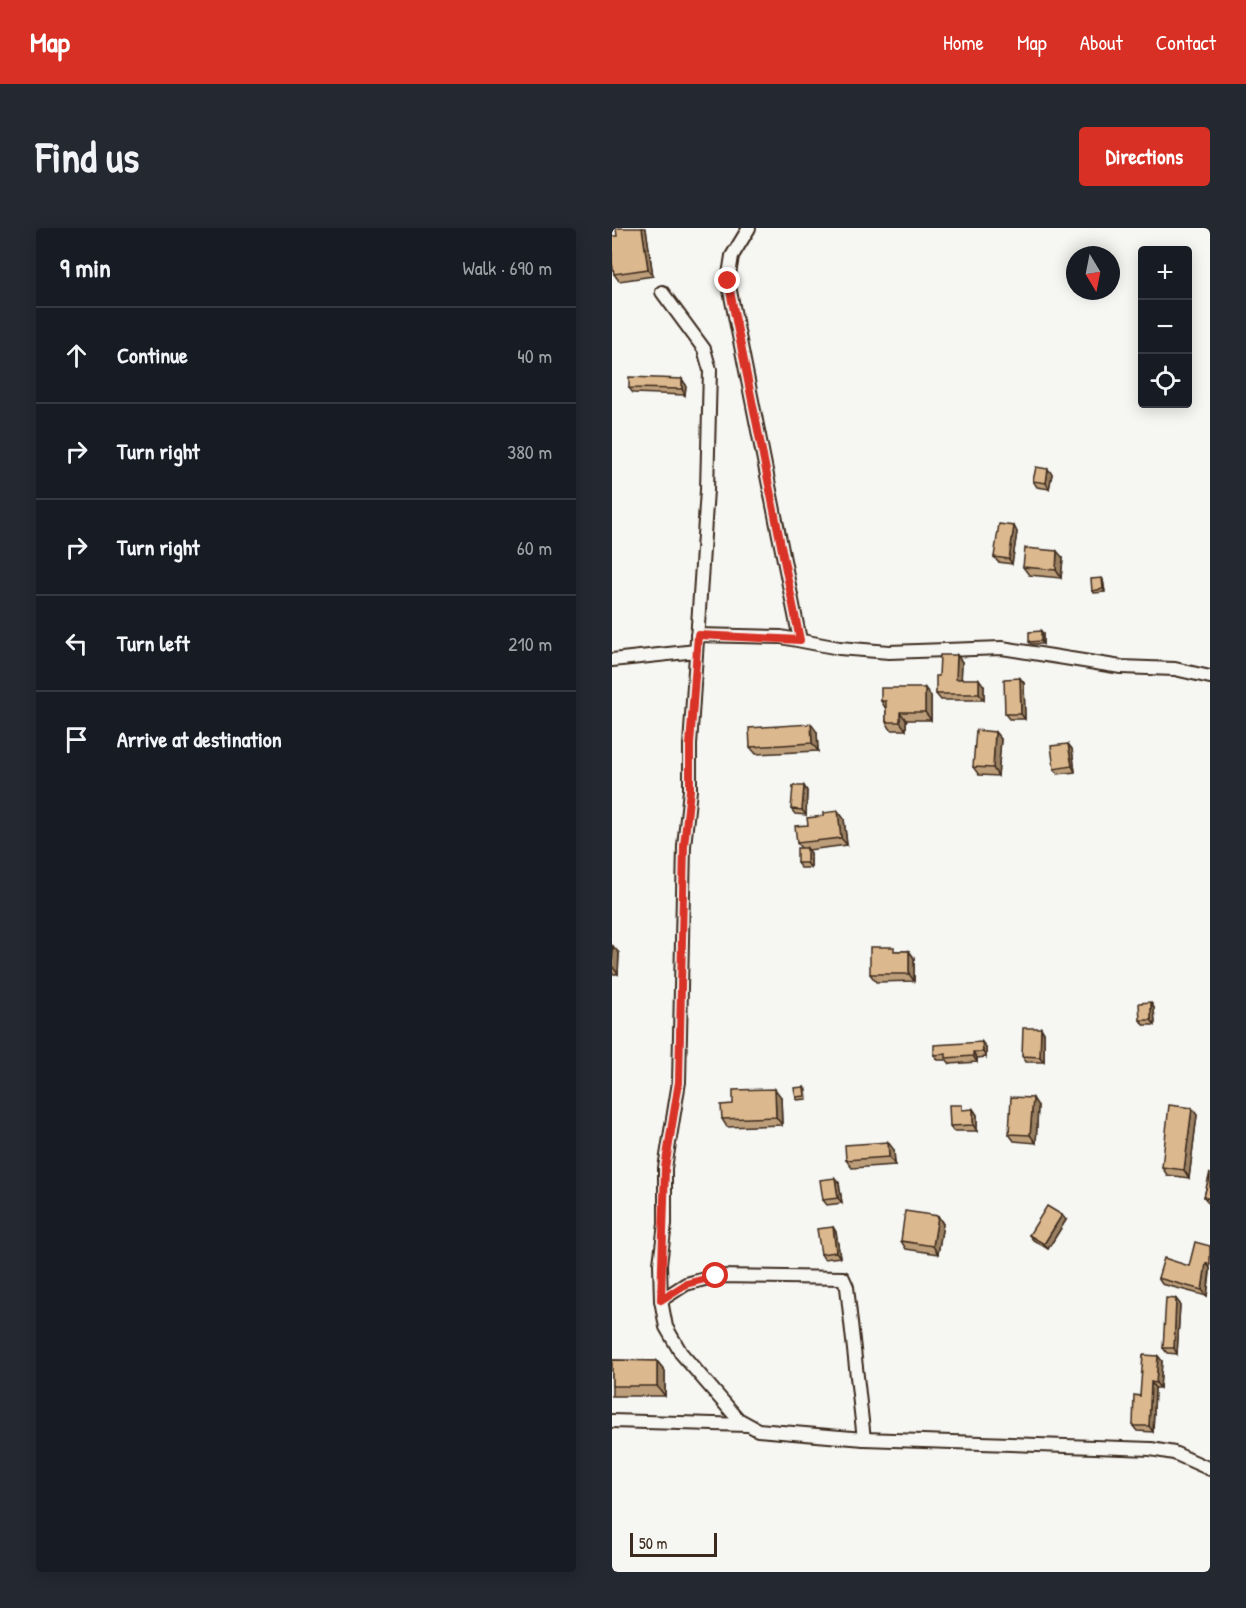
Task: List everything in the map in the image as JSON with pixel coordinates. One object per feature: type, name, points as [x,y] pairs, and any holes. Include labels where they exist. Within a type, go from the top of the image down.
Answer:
[{"type":"street","points":[[748,228],[732,256],[728,281],[800,640]]},
{"type":"street","points":[[662,292],[704,349],[711,370],[707,490],[696,651],[690,790],[684,846],[679,1082],[665,1168],[661,1300],[666,1327],[681,1353],[747,1425]]},
{"type":"street","points":[[698,635],[800,640],[839,648],[889,652],[1002,648],[1121,667],[1175,669],[1210,677]]},
{"type":"street","points":[[612,660],[696,651]]},
{"type":"street","points":[[661,1300],[686,1284],[716,1276],[843,1278],[847,1287],[864,1439]]},
{"type":"street","points":[[612,1421],[747,1425],[778,1432],[864,1439],[1151,1449],[1174,1453],[1210,1469]]},
{"type":"building","points":[[616,228],[642,228],[648,269],[614,274],[612,236],[617,236]]},
{"type":"building","points":[[629,377],[682,379],[682,389],[629,388]]},
{"type":"building","points":[[1036,467],[1048,469],[1046,483],[1033,481]]},
{"type":"building","points":[[999,524],[1014,526],[1009,559],[994,557]]},
{"type":"building","points":[[1025,548],[1057,551],[1056,570],[1023,567]]},
{"type":"building","points":[[1102,578],[1103,589],[1092,591],[1091,579]]},
{"type":"building","points":[[1041,631],[1041,641],[1029,642],[1029,632]]},
{"type":"building","points":[[940,655],[957,655],[956,679],[979,679],[979,694],[936,694],[936,676],[939,676]]},
{"type":"building","points":[[1020,678],[1021,714],[1005,714],[1004,679]]},
{"type":"building","points":[[881,688],[925,688],[925,712],[900,712],[900,722],[886,722],[886,701],[881,701]]},
{"type":"building","points":[[811,724],[812,743],[750,747],[749,728]]},
{"type":"building","points":[[976,730],[995,732],[993,768],[973,767]]},
{"type":"building","points":[[1068,744],[1072,766],[1054,769],[1051,746]]},
{"type":"building","points":[[793,786],[804,786],[802,810],[791,809]]},
{"type":"building","points":[[838,811],[841,838],[797,843],[795,826],[808,825],[807,818]]},
{"type":"building","points":[[797,848],[807,848],[807,863],[797,863]]},
{"type":"building","points":[[870,947],[894,947],[894,951],[909,951],[909,974],[870,974]]},
{"type":"building","points":[[1151,1002],[1151,1020],[1140,1020],[1139,1003]]},
{"type":"building","points":[[1023,1028],[1041,1028],[1040,1057],[1022,1056]]},
{"type":"building","points":[[982,1042],[983,1052],[973,1052],[973,1056],[946,1058],[946,1054],[934,1055],[934,1045]]},
{"type":"building","points":[[804,1087],[805,1096],[796,1097],[794,1088]]},
{"type":"building","points":[[775,1089],[776,1117],[722,1119],[721,1105],[733,1104],[733,1090]]},
{"type":"building","points":[[1011,1097],[1033,1098],[1030,1135],[1009,1134]]},
{"type":"building","points":[[949,1105],[962,1105],[962,1110],[973,1109],[973,1125],[950,1126]]},
{"type":"building","points":[[1169,1105],[1192,1108],[1184,1170],[1162,1167]]},
{"type":"building","points":[[888,1142],[889,1157],[846,1160],[845,1145]]},
{"type":"building","points":[[1210,1173],[1210,1199],[1204,1197]]},
{"type":"building","points":[[835,1178],[838,1198],[823,1200],[820,1180]]},
{"type":"building","points":[[1047,1206],[1062,1215],[1044,1244],[1029,1235]]},
{"type":"building","points":[[905,1211],[938,1216],[933,1246],[901,1241]]},
{"type":"building","points":[[833,1227],[836,1252],[821,1254],[817,1229]]},
{"type":"building","points":[[1195,1242],[1210,1246],[1210,1264],[1206,1263],[1202,1290],[1158,1278],[1164,1258],[1189,1266]]},
{"type":"building","points":[[1166,1298],[1176,1299],[1174,1348],[1163,1348]]},
{"type":"building","points":[[1143,1355],[1158,1356],[1156,1383],[1151,1382],[1149,1426],[1133,1426],[1134,1395],[1140,1396]]},
{"type":"building","points":[[612,1360],[657,1361],[657,1386],[612,1386]]},
{"type":"route","points":[[716,1276],[686,1284],[661,1300],[660,1264],[665,1224],[664,1176],[679,1082],[678,1007],[682,965],[684,846],[690,790],[690,745],[698,635],[781,637],[800,640],[728,281]]}]
